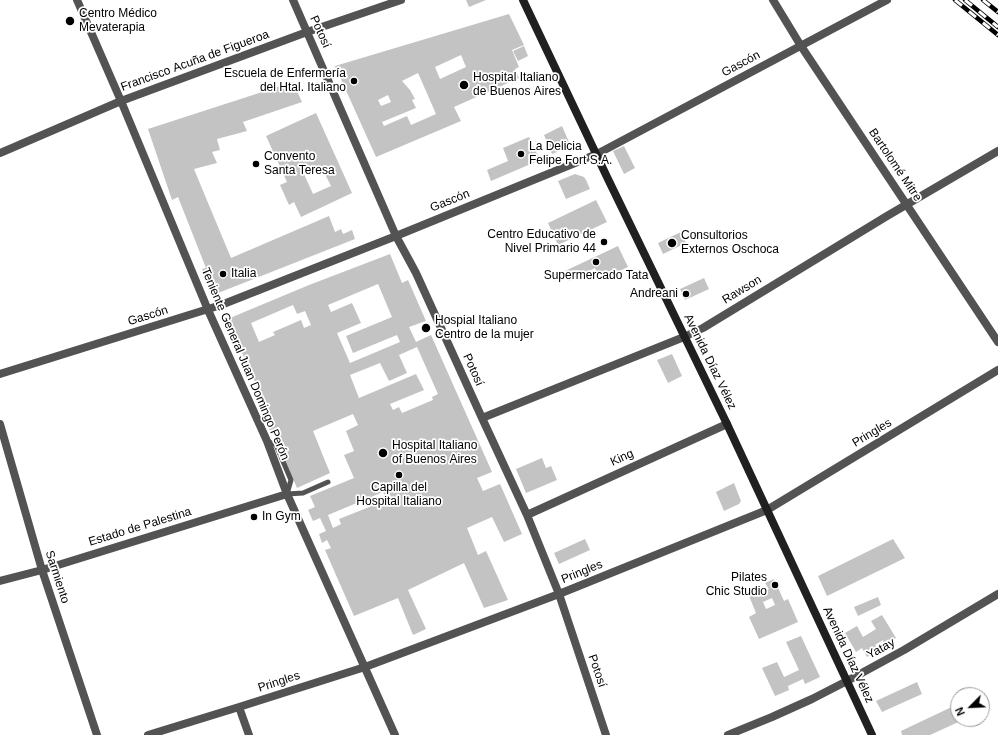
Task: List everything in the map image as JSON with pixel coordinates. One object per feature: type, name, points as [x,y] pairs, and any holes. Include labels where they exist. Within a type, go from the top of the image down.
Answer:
[{"type":"main road","name":"Avenida Díaz Vélez","points":[[523,0],[727,424],[872,735]]},
{"type":"street","name":"Teniente General Juan Domingo Perón","points":[[77,0],[121,101],[208,310],[267,441],[287,494],[395,735]]},
{"type":"street","name":"Potosí","points":[[293,0],[396,236],[416,273],[527,515],[559,594],[606,735]]},
{"type":"street","name":"Francisco Acuña de Figueroa","points":[[0,153],[121,101],[307,32],[401,0]]},
{"type":"street","name":"Bartolomé Mitre","points":[[773,0],[801,46],[998,342]]},
{"type":"street","name":"Gascón","points":[[0,374],[208,310],[396,236],[597,154],[887,0]]},
{"type":"street","name":"Rawson","points":[[482,418],[684,337],[702,328],[907,204],[998,151]]},
{"type":"street","name":"Pringles","points":[[148,735],[239,708],[365,667],[559,594],[767,510],[998,370]]},
{"type":"street","name":"Sarmiento","points":[[0,424],[42,570],[97,735]]},
{"type":"street","name":"King","points":[[527,515],[727,424]]},
{"type":"street","name":"Estado de Palestina","points":[[0,581],[42,570],[287,494]]},
{"type":"street","name":"Yatay","points":[[728,735],[812,699],[847,681],[904,650],[998,594]]},
{"type":"street","points":[[239,708],[249,735]]},
{"type":"lane","points":[[287,494],[303,493],[328,482]]},
{"type":"building","points":[[466,0],[486,0],[469,7]]},
{"type":"building","name":"Hospital Italiano de Buenos Aires","points":[[509,14],[524,45],[512,50],[519,67],[515,69],[519,78],[454,107],[461,121],[376,157],[335,66]],"holes":[[[461,55],[466,67],[440,79],[435,67]],[[418,73],[436,114],[411,125],[407,116],[384,126],[382,122],[416,108],[412,100],[415,99],[410,90],[402,81]],[[388,95],[391,102],[381,106],[378,100]]]},
{"type":"building","points":[[524,46],[528,56],[518,61],[513,51]]},
{"type":"building","points":[[293,82],[302,102],[243,122],[247,131],[217,139],[220,150],[212,152],[217,163],[194,169],[231,258],[329,216],[335,232],[341,229],[343,234],[352,230],[355,239],[213,295],[202,269],[206,268],[178,197],[172,200],[148,129]]},
{"type":"building","points":[[316,113],[352,193],[301,217],[294,202],[289,205],[280,185],[287,182],[266,136]],"holes":[[[321,166],[331,186],[313,194],[304,174]]]},
{"type":"building","points":[[562,126],[569,142],[567,148],[552,154],[544,135]]},
{"type":"building","name":"La Delicia Felipe Fort S.A.","points":[[529,137],[540,160],[491,181],[487,170],[508,161],[503,148]]},
{"type":"building","points":[[624,146],[635,168],[624,174],[613,151]]},
{"type":"building","points":[[575,174],[584,177],[590,189],[566,199],[558,181]]},
{"type":"building","points":[[596,200],[607,222],[558,245],[548,223]]},
{"type":"building","name":"Consultorios Externos Oschoca","points":[[681,232],[686,243],[663,254],[658,243]]},
{"type":"building","name":"Supermercado Tata","points":[[618,246],[628,267],[600,280],[595,268],[569,281],[565,271]]},
{"type":"building","name":"Hospital Italiano of Buenos Aires","points":[[390,254],[402,283],[408,280],[426,321],[409,327],[416,342],[431,335],[492,472],[477,478],[483,491],[500,484],[522,534],[504,542],[492,517],[467,528],[478,555],[486,551],[508,600],[484,608],[464,563],[408,590],[426,629],[413,635],[398,598],[354,616],[325,550],[331,548],[327,540],[322,543],[319,534],[326,531],[320,518],[313,521],[308,510],[315,507],[310,496],[354,478],[344,455],[354,451],[346,431],[358,425],[353,414],[313,431],[330,473],[297,488],[273,432],[271,433],[266,422],[271,420],[228,320],[309,285]],"holes":[[[378,284],[392,317],[346,336],[353,353],[397,335],[400,342],[350,363],[337,333],[361,323],[352,303],[331,312],[328,305]],[[293,305],[297,314],[305,311],[311,325],[304,328],[301,320],[273,332],[275,335],[259,342],[251,323]],[[417,347],[438,394],[432,397],[433,400],[402,413],[399,407],[393,410],[390,404],[424,390],[416,374],[359,398],[350,375],[380,363],[389,381],[407,373],[399,355]],[[383,492],[387,500],[339,519],[341,524],[333,528],[328,515]]]},
{"type":"building","points":[[704,278],[709,289],[685,300],[680,289]]},
{"type":"building","points":[[672,354],[682,376],[668,383],[657,360]]},
{"type":"building","points":[[542,458],[546,468],[551,466],[557,480],[526,493],[516,469]]},
{"type":"building","points":[[734,483],[741,501],[739,504],[724,511],[716,492]]},
{"type":"building","points":[[585,539],[590,550],[559,564],[554,553]]},
{"type":"building","points":[[893,539],[905,558],[827,596],[818,576]]},
{"type":"building","points":[[774,579],[784,601],[788,599],[798,622],[759,639],[749,617],[756,613],[747,591],[756,587],[759,594],[769,589],[765,583]],"holes":[[[772,598],[775,605],[766,609],[763,602]]]},
{"type":"building","points":[[878,597],[881,605],[858,616],[854,607]]},
{"type":"building","points":[[882,615],[896,638],[888,642],[883,642],[883,640],[875,645],[879,650],[867,657],[862,648],[856,652],[845,633],[857,626],[863,637],[876,629],[871,621]]},
{"type":"building","points":[[801,636],[820,677],[805,684],[803,679],[788,686],[789,690],[775,696],[762,668],[777,662],[784,677],[799,670],[786,642]]},
{"type":"building","points":[[917,682],[922,694],[882,712],[876,701]]},
{"type":"building","points":[[950,708],[950,726],[930,735],[902,735],[901,731]]},
{"type":"railway","points":[[955,0],[998,35]]},
{"type":"railway","points":[[965,0],[998,27]]},
{"type":"railway","points":[[983,0],[998,12]]},
{"type":"place","name":"Centro Médico Mevaterapia","points":[[70,21]]},
{"type":"place","name":"Escuela de Enfermería del Htal. Italiano","points":[[354,81]]},
{"type":"place","name":"Hospital Italiano de Buenos Aires","points":[[464,85]]},
{"type":"place","name":"La Delicia Felipe Fort S.A.","points":[[521,154]]},
{"type":"place","name":"Convento Santa Teresa","points":[[256,164]]},
{"type":"place","name":"Centro Educativo de Nivel Primario 44","points":[[604,242]]},
{"type":"place","name":"Consultorios Externos Oschoca","points":[[672,243]]},
{"type":"place","name":"Supermercado Tata","points":[[596,262]]},
{"type":"place","name":"Italia","points":[[223,274]]},
{"type":"place","name":"Andreani","points":[[686,294]]},
{"type":"place","name":"Hospial Italiano Centro de la mujer","points":[[426,328]]},
{"type":"place","name":"Hospital Italiano of Buenos Aires","points":[[383,453]]},
{"type":"place","name":"Capilla del Hospital Italiano","points":[[399,475]]},
{"type":"place","name":"In Gym","points":[[254,517]]},
{"type":"place","name":"Pilates Chic Studio","points":[[775,585]]}]
